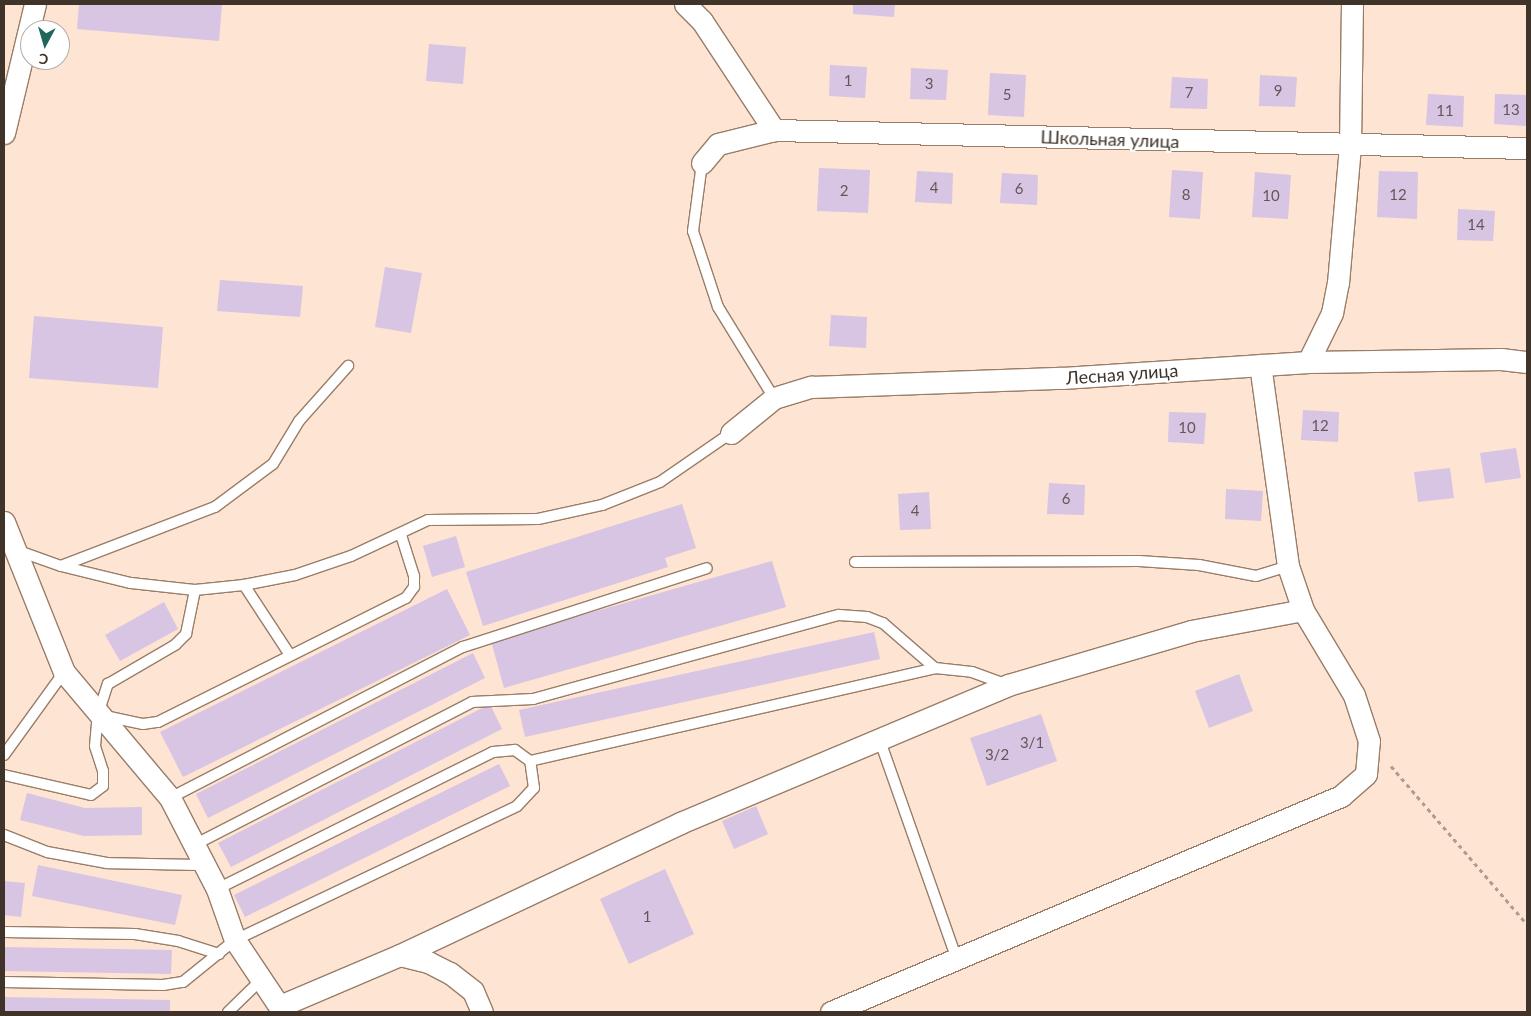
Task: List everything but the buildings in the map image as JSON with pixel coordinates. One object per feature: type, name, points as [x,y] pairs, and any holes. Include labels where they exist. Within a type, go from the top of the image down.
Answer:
[{"type":"street","points":[[4,133],[35,4]]},
{"type":"street","points":[[685,4],[702,21],[774,130]]},
{"type":"street","points":[[1308,362],[1332,313],[1338,283],[1350,146],[1352,4]]},
{"type":"street","name":"Школьная улица","points":[[702,163],[718,144],[774,130],[1350,146],[1527,148]]},
{"type":"street","name":"Лесная улица","points":[[731,433],[774,398],[811,387],[1062,378],[1308,362],[1501,359],[1527,362]]},
{"type":"street","points":[[831,1012],[958,960],[1341,796],[1366,774],[1369,741],[1354,695],[1304,610],[1288,566],[1260,365]]},
{"type":"street","points":[[4,522],[12,549],[64,672],[170,798],[217,889],[235,940],[280,1010],[680,823],[880,741],[1008,685],[1191,631],[1304,610]]},
{"type":"street","points":[[400,955],[428,962],[450,973],[473,991],[482,1012]]},
{"type":"lane","points":[[702,163],[693,231],[718,307],[774,398]]},
{"type":"lane","points":[[61,566],[215,507],[273,464],[299,421],[348,366]]},
{"type":"lane","points":[[12,549],[61,566],[130,583],[195,590],[244,585],[296,576],[401,535],[428,520],[538,519],[602,505],[660,482],[731,433]]},
{"type":"lane","points":[[98,714],[127,722],[158,722],[207,700],[290,655],[406,598],[414,587],[414,576],[401,535]]},
{"type":"lane","points":[[855,562],[1139,561],[1199,565],[1256,576],[1288,566]]},
{"type":"lane","points":[[170,798],[471,643],[708,568]]},
{"type":"lane","points":[[244,585],[290,655]]},
{"type":"lane","points":[[4,775],[92,794],[104,786],[103,772],[95,746],[98,714],[108,684],[175,645],[186,634],[195,590]]},
{"type":"lane","points":[[194,845],[472,702],[533,699],[840,616],[867,617],[883,623],[935,668]]},
{"type":"lane","points":[[530,761],[935,668],[972,672],[1008,685]]},
{"type":"lane","points":[[4,755],[64,672]]},
{"type":"lane","points":[[880,741],[958,960]]},
{"type":"lane","points":[[4,982],[164,985],[183,982],[235,940],[517,806],[534,788],[530,761],[515,750],[493,752],[217,889]]},
{"type":"lane","points":[[4,835],[46,852],[107,863],[205,865]]},
{"type":"lane","points":[[4,932],[135,934],[178,941],[218,954]]},
{"type":"lane","points":[[228,1012],[260,981]]},
{"type":"path","points":[[1369,741],[1527,924]]}]
